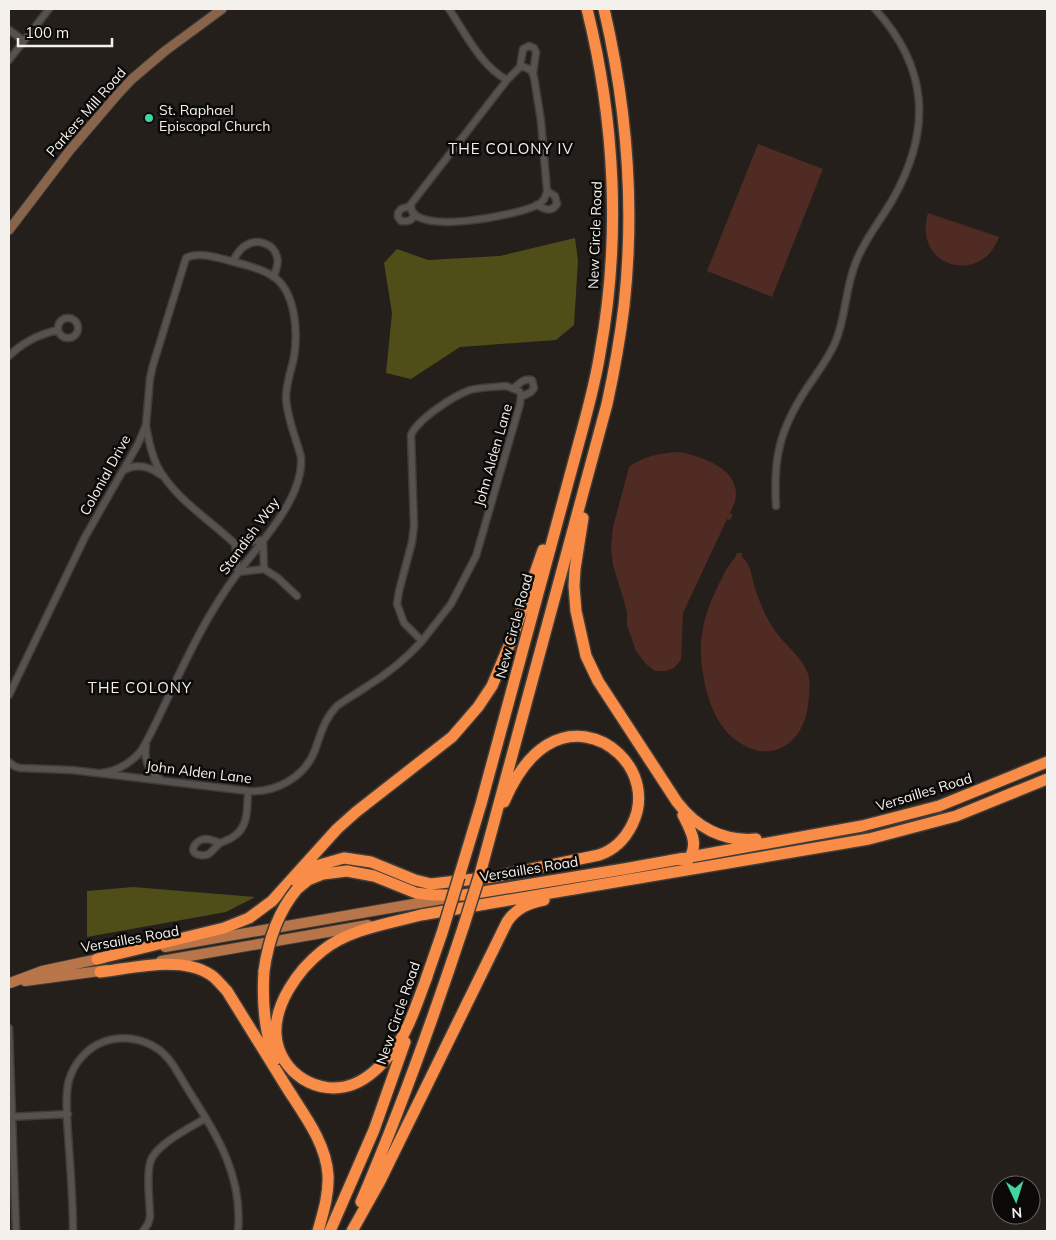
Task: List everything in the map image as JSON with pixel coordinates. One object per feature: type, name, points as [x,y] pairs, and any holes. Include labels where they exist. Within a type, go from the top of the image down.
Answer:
[{"type":"highway","name":"New Circle Road","points":[[330,1231],[374,1130],[442,932],[481,804],[593,390],[610,276],[613,196],[609,130],[597,50],[587,9]]},
{"type":"highway","points":[[349,1231],[398,1115],[432,1023],[480,874],[607,404],[620,340],[626,289],[629,227],[627,155],[623,107],[604,9]]},
{"type":"highway","points":[[596,447],[575,569],[576,611],[586,656],[598,681],[677,802],[694,839],[691,856],[679,872]]},
{"type":"highway","points":[[97,959],[237,923],[260,910],[281,891],[343,823],[452,737],[478,707],[492,686],[501,667],[570,478]]},
{"type":"highway","points":[[281,891],[300,880],[316,866],[344,858],[371,862],[415,880],[431,884],[492,876],[609,852],[621,841],[631,828],[636,817],[639,795],[635,775],[631,767],[617,751],[594,740],[583,737],[570,737],[548,744],[529,760],[517,778],[503,803],[488,841]]},
{"type":"highway","name":"Versailles Road","points":[[464,895],[862,826],[939,806],[1047,762]]},
{"type":"highway","name":"Versailles Road","points":[[421,915],[869,839],[956,816],[1047,780]]},
{"type":"highway","points":[[677,802],[697,823],[727,838],[747,840],[825,833]]},
{"type":"highway","points":[[285,1084],[274,1058],[267,1033],[263,1001],[264,971],[272,935],[283,911],[297,889],[308,880],[323,874],[347,871],[374,876],[416,893],[432,896],[464,895]]},
{"type":"highway","points":[[352,1231],[380,1181],[510,917],[520,908],[536,902],[585,893],[651,876]]},
{"type":"highway","points":[[421,915],[349,935],[322,951],[312,960],[295,980],[282,1003],[276,1025],[276,1036],[281,1055],[294,1072],[309,1083],[326,1088],[355,1084],[370,1074],[396,1046],[404,1034],[427,977]]},
{"type":"highway","points":[[100,972],[165,964],[183,964],[211,975],[227,992],[317,1138],[328,1176],[327,1194],[318,1231]]},
{"type":"main road","name":"Parkers Mill Road","points":[[9,230],[70,150],[117,94],[151,62],[222,9]]},
{"type":"main road","name":"Versailles Road","points":[[9,985],[42,971],[97,959],[464,895]]},
{"type":"main road","name":"Versailles Road","points":[[9,985],[100,972],[421,915]]},
{"type":"street","points":[[9,60],[49,9]]},
{"type":"street","points":[[449,9],[486,64],[496,74],[507,80]]},
{"type":"street","points":[[776,506],[776,469],[782,436],[792,413],[836,343],[849,281],[856,262],[904,179],[912,161],[918,138],[920,112],[909,58],[897,37],[875,9]]},
{"type":"street","points":[[9,30],[24,40]]},
{"type":"street","points":[[410,206],[415,215],[432,220],[472,221],[495,218],[536,205],[544,199],[546,191],[541,121],[533,74],[536,52],[534,48],[529,46],[523,49],[520,67],[507,80],[410,206],[401,209],[398,213],[401,221],[407,222],[412,220],[415,215]]},
{"type":"street","points":[[520,67],[528,68],[533,74]]},
{"type":"street","points":[[536,205],[552,210],[555,208],[557,204],[555,196],[546,191]]},
{"type":"street","points":[[233,261],[244,246],[252,243],[264,243],[272,248],[277,257],[277,268],[273,277]]},
{"type":"street","name":"Standish Way","points":[[101,773],[116,770],[130,762],[141,750],[205,622],[238,572],[291,499],[302,465],[286,400],[295,348],[295,321],[283,287],[273,277],[250,266],[207,256],[187,256]]},
{"type":"street","name":"Colonial Drive","points":[[9,695],[85,537],[138,444],[146,424],[153,365],[183,262],[187,256]]},
{"type":"street","points":[[9,356],[28,342],[45,333],[58,330]]},
{"type":"street","points":[[514,388],[527,379],[532,380],[534,388],[521,398]]},
{"type":"street","name":"John Alden Lane","points":[[9,762],[16,767],[56,768],[256,792],[270,789],[296,776],[310,760],[326,721],[335,708],[385,675],[406,658],[422,641],[451,604],[476,556],[520,404],[519,390],[514,388],[506,386],[478,388],[461,394],[416,426],[411,435],[414,526],[397,604],[404,623],[422,641]]},
{"type":"street","points":[[146,424],[155,459],[163,477]]},
{"type":"street","points":[[122,471],[130,467],[140,466],[155,471],[235,544],[238,572],[264,569],[278,578],[297,596]]},
{"type":"street","points":[[235,544],[263,540],[264,569]]},
{"type":"street","name":"Standish Way","points":[[147,740],[145,751],[148,764],[153,773],[162,780]]},
{"type":"street","name":"John Alden Lane","points":[[9,771],[27,768]]},
{"type":"street","points":[[220,843],[234,837],[243,829],[248,791]]},
{"type":"street","points":[[9,1028],[12,1210],[16,1231]]},
{"type":"street","points":[[73,1231],[68,1085],[77,1063],[94,1046],[114,1039],[124,1038],[143,1042],[160,1050],[171,1063],[206,1118],[228,1159],[234,1182],[239,1220],[238,1231]]},
{"type":"street","points":[[10,1117],[68,1114]]},
{"type":"street","points":[[143,1231],[150,1217],[148,1173],[151,1158],[162,1146],[206,1118]]},
{"type":"shaded area","points":[[758,144],[823,169],[772,297],[707,271]]},
{"type":"shaded area","points":[[928,213],[999,237],[990,252],[978,262],[965,265],[951,264],[939,258],[930,247],[926,232]]},
{"type":"shaded area","points":[[575,238],[578,261],[574,325],[556,340],[460,347],[411,379],[386,373],[392,313],[384,263],[397,249],[428,260],[500,256]]},
{"type":"shaded area","points":[[679,452],[697,456],[724,470],[734,485],[736,497],[730,513],[733,515],[730,520],[727,519],[683,613],[681,660],[674,668],[666,671],[655,671],[646,664],[636,651],[627,625],[627,613],[613,565],[611,546],[613,527],[629,467],[640,460],[652,456]]},
{"type":"shaded area","points":[[737,553],[742,553],[742,557],[749,567],[768,620],[778,635],[802,662],[809,678],[808,705],[805,720],[799,732],[781,748],[770,751],[758,751],[745,746],[732,737],[718,720],[713,710],[703,676],[701,642],[705,620],[716,589]]},
{"type":"shaded area","points":[[133,887],[255,897],[226,912],[87,937],[87,891]]},
{"type":"place","name":"St. Raphael Episcopal Church","points":[[149,118]]},
{"type":"district","name":"THE COLONY IV","points":[[511,149]]},
{"type":"district","name":"THE COLONY","points":[[140,688]]}]
